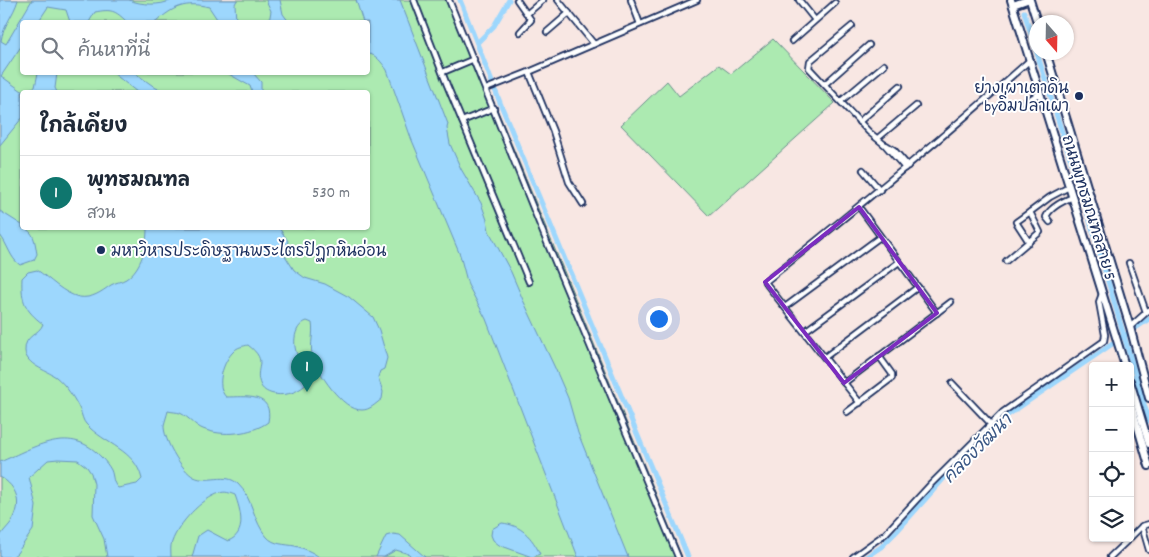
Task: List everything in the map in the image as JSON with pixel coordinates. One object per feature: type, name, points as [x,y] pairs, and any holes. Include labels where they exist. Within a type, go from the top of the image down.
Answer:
[{"type":"main road","points":[[1012,2],[1029,0],[1034,15]]},
{"type":"main road","name":"ถนนพุทธมณฑลสาย 5","points":[[1012,2],[1029,57]]},
{"type":"main road","name":"ถนนพุทธมณฑลสาย 5","points":[[1030,60],[1123,362]]},
{"type":"main road","name":"ถนนพุทธมณฑลสาย 5","points":[[1048,60],[1134,340],[1149,398]]},
{"type":"main road","points":[[1137,351],[1149,381]]},
{"type":"main road","points":[[1134,395],[1149,444]]},
{"type":"main road","points":[[1132,407],[1149,466]]},
{"type":"street","points":[[414,0],[462,122],[529,282]]},
{"type":"street","points":[[449,0],[548,245],[678,557]]},
{"type":"street","points":[[517,0],[531,20],[520,32]]},
{"type":"street","points":[[529,12],[543,0]]},
{"type":"street","points":[[558,0],[594,44]]},
{"type":"street","points":[[630,0],[640,24]]},
{"type":"street","points":[[486,89],[697,0]]},
{"type":"street","points":[[799,0],[816,20]]},
{"type":"street","points":[[792,41],[835,3]]},
{"type":"street","points":[[546,32],[569,14]]},
{"type":"street","points":[[852,26],[810,62],[811,70],[859,122],[907,167]]},
{"type":"street","points":[[825,84],[869,45]]},
{"type":"street","points":[[442,72],[474,59]]},
{"type":"street","points":[[860,403],[765,282],[880,190],[1030,60]]},
{"type":"street","points":[[841,101],[884,65]]},
{"type":"street","points":[[529,72],[553,131],[569,182],[584,204]]},
{"type":"street","points":[[859,122],[900,86]]},
{"type":"street","points":[[1024,103],[1040,93]]},
{"type":"street","points":[[878,138],[916,106]]},
{"type":"street","points":[[462,122],[494,108]]},
{"type":"street","points":[[863,170],[880,190]]},
{"type":"street","points":[[1029,242],[1016,222],[1050,197],[1070,187]]},
{"type":"street","points":[[1050,222],[1046,217],[1048,213],[1073,196]]},
{"type":"street","points":[[858,207],[937,313]]},
{"type":"street","points":[[1006,261],[1040,232],[1030,212]]},
{"type":"street","points":[[785,307],[880,237]]},
{"type":"street","points":[[805,331],[899,262]]},
{"type":"street","points":[[1129,263],[1148,311],[1130,327]]},
{"type":"street","points":[[824,357],[918,287]]},
{"type":"street","points":[[853,557],[885,534],[931,484],[991,424],[1016,402],[1104,341],[1105,335],[1099,302],[1102,292]]},
{"type":"street","points":[[844,383],[951,302]]},
{"type":"street","points":[[848,412],[892,378],[892,374],[879,356]]},
{"type":"street","points":[[952,383],[991,424]]},
{"type":"street","points":[[1134,534],[1142,526],[1149,524]]},
{"type":"street","points":[[1142,526],[1149,550]]},
{"type":"street","points":[[1110,557],[1126,542]]},
{"type":"highlighted area","points":[[859,207],[937,313],[844,383],[765,282]]},
{"type":"green space","points":[[0,0],[452,0],[682,557],[0,557]]},
{"type":"green space","points":[[773,39],[835,103],[709,216],[621,125],[667,81],[679,96],[719,65],[731,74]]},
{"type":"water","points":[[0,0],[18,0],[6,25],[1,41],[6,44],[20,20],[20,48],[1,76],[21,90],[20,120],[0,145]]},
{"type":"water","points":[[32,0],[129,0],[150,4],[172,0],[237,0],[235,4],[236,20],[218,20],[209,7],[201,5],[186,5],[174,9],[158,20],[125,20],[112,11],[105,11],[95,12],[90,20],[69,20],[66,10],[48,7],[39,20],[20,20]]},
{"type":"water","points":[[266,0],[280,0],[283,14],[288,20],[269,20],[271,11]]},
{"type":"water","points":[[356,0],[400,0],[448,124],[450,144],[461,169],[481,203],[489,231],[511,272],[568,398],[578,433],[628,557],[578,557],[486,319],[468,285],[460,255],[411,138],[387,70],[376,57],[370,54],[370,20],[362,20]]},
{"type":"water","points":[[38,75],[57,75],[56,90],[25,90],[35,87]]},
{"type":"water","points":[[116,75],[138,75],[156,88],[162,90],[134,90]]},
{"type":"water","points":[[231,75],[255,75],[261,82],[261,90],[251,90],[250,86]]},
{"type":"water","points":[[0,211],[20,224],[20,230],[27,230],[32,234],[37,254],[34,260],[20,265],[14,259],[0,235]]},
{"type":"water","points":[[147,230],[280,230],[288,241],[284,254],[294,270],[305,278],[325,284],[349,297],[373,317],[387,358],[384,369],[380,371],[378,377],[383,392],[382,399],[370,408],[365,410],[355,409],[331,389],[312,354],[312,323],[307,321],[298,328],[295,338],[297,355],[313,375],[302,388],[280,395],[267,392],[261,386],[259,380],[260,361],[258,356],[248,345],[235,350],[224,367],[221,387],[226,397],[249,397],[262,401],[267,405],[269,412],[268,422],[245,432],[219,433],[200,428],[180,413],[168,411],[164,425],[170,446],[179,462],[189,474],[199,479],[228,479],[238,484],[247,496],[262,531],[270,540],[301,548],[319,557],[192,557],[198,536],[207,530],[228,541],[238,533],[241,521],[235,495],[224,492],[206,500],[185,520],[171,544],[171,557],[107,557],[104,539],[93,515],[94,484],[91,473],[78,460],[58,459],[48,460],[29,477],[36,506],[33,530],[17,553],[12,557],[0,557],[0,537],[11,523],[18,502],[11,485],[0,477],[0,462],[39,445],[65,440],[78,442],[90,448],[102,458],[111,470],[114,482],[118,488],[137,484],[142,479],[133,461],[126,454],[86,424],[76,401],[63,384],[56,377],[33,364],[26,356],[25,346],[29,338],[43,324],[25,305],[22,293],[22,278],[28,272],[37,270],[73,295],[88,297],[126,279],[140,263],[146,242]]},
{"type":"water","points":[[502,523],[515,526],[525,533],[540,554],[532,557],[499,545],[493,540],[491,535],[492,529]]},
{"type":"water","points":[[400,535],[425,557],[412,557],[409,554],[396,550],[384,557],[376,557],[386,536]]},
{"type":"waterway","points":[[460,0],[501,105],[688,557]]},
{"type":"waterway","points":[[478,42],[494,26],[509,0]]},
{"type":"waterway","points":[[1024,12],[1095,237],[1149,421]]},
{"type":"waterway","name":"คลองวัฒนา","points":[[866,557],[881,547],[897,531],[945,477],[1005,417],[1149,319]]},
{"type":"place","name":"ย่างเผาเตาดิน byอิ่มปลาเผา","points":[[1079,96]]},
{"type":"place","name":"มหาวิหารประดิษฐานพระไตรปิฏกหินอ่อน","points":[[101,250]]},
{"type":"place","name":"พุทธมณฑล","points":[[307,392]]}]
